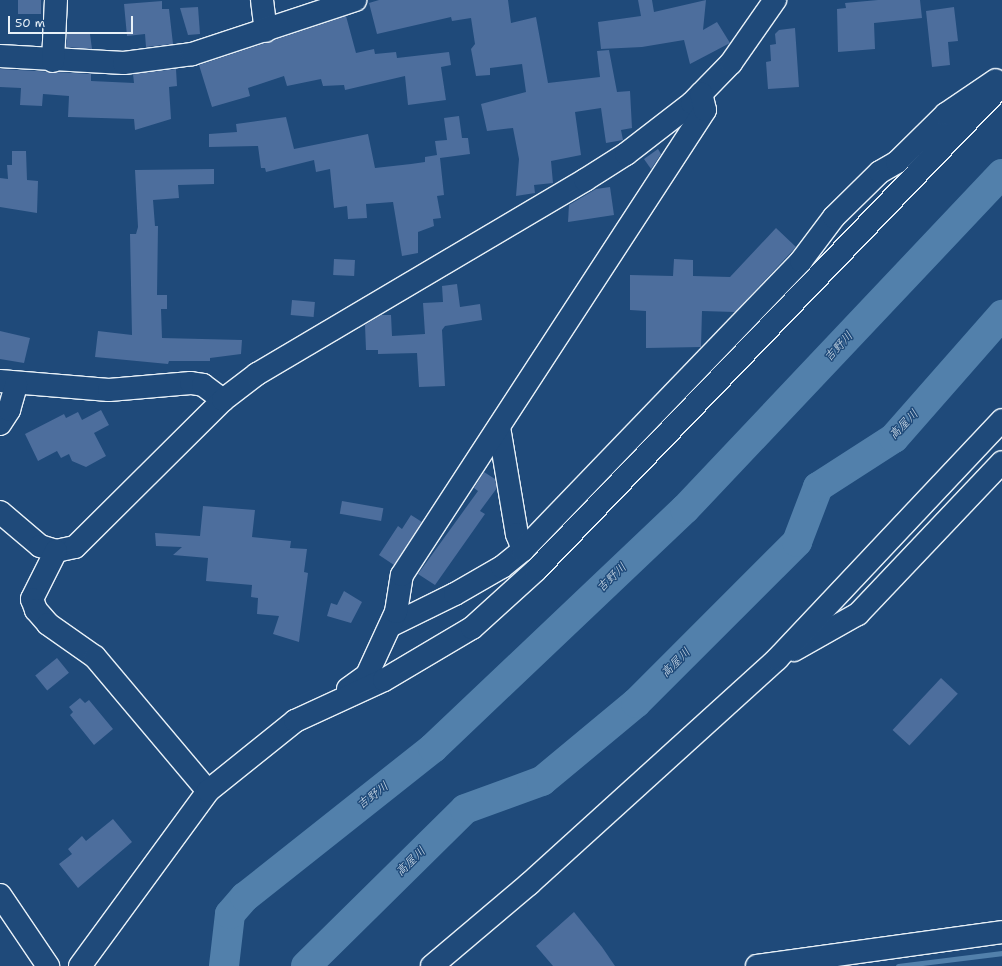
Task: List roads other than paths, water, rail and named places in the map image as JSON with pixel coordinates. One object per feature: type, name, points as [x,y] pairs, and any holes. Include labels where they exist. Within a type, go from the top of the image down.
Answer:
[{"type":"street","points":[[53,61],[56,0]]},
{"type":"street","points":[[262,0],[266,31]]},
{"type":"street","points":[[0,56],[53,61],[124,63],[192,54],[266,31],[355,0]]},
{"type":"street","points":[[0,512],[40,546],[56,551],[75,547],[223,400],[310,341],[626,154],[701,93],[731,63],[775,0]]},
{"type":"street","points":[[390,626],[455,594],[502,567],[523,550],[796,266],[834,218],[880,172],[897,162],[946,114],[1002,77]]},
{"type":"street","points":[[80,966],[208,791],[294,720],[334,700],[384,680],[466,632],[530,575],[842,256],[1002,85]]},
{"type":"street","points":[[334,700],[367,674],[396,612],[402,575],[705,110],[701,93]]},
{"type":"street","points":[[0,424],[9,410],[8,383],[109,390],[191,383],[203,385],[223,400]]},
{"type":"street","points":[[432,966],[529,884],[777,659],[1002,420]]},
{"type":"street","points":[[498,427],[517,534],[523,550]]},
{"type":"street","points":[[777,659],[858,614],[1002,462]]},
{"type":"street","points":[[56,551],[32,600],[36,610],[48,624],[95,657],[208,791]]},
{"type":"street","points":[[0,895],[48,966]]},
{"type":"street","points":[[757,966],[1002,932]]},
{"type":"waterway","name":"吉野川","points":[[224,966],[230,914],[245,897],[433,748],[685,509],[1002,174]]},
{"type":"waterway","name":"高屋川","points":[[306,966],[465,809],[542,781],[636,703],[797,542],[818,487],[894,438],[1002,315]]},
{"type":"waterway","points":[[898,966],[1002,953]]}]
